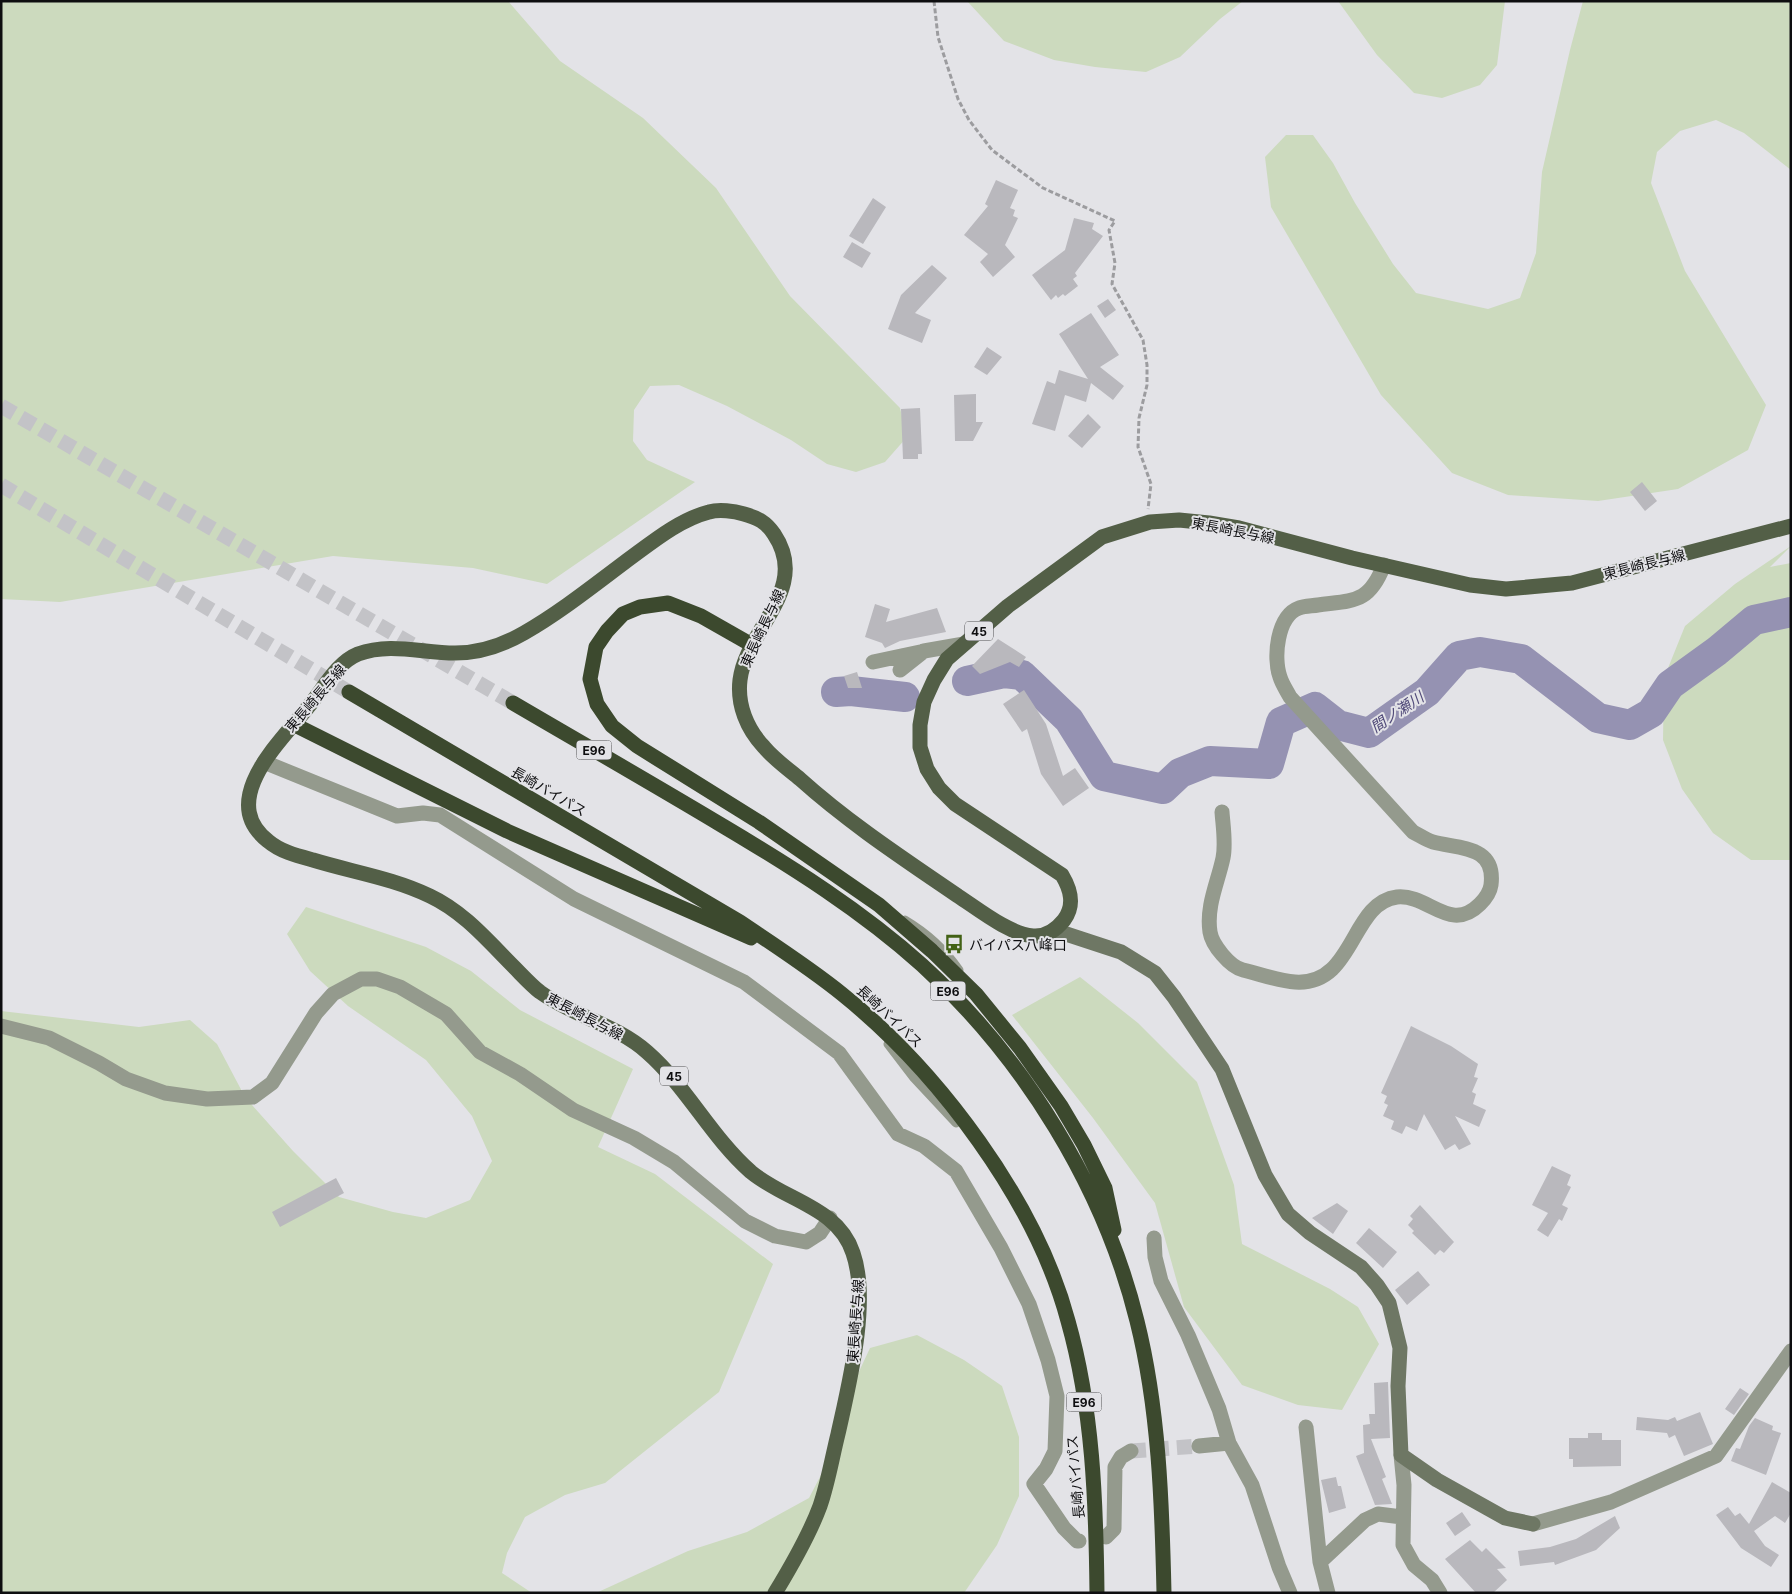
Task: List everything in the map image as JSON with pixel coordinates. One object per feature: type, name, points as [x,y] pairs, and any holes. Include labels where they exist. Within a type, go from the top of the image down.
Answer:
[{"type":"highway","points":[[752,645],[701,616],[668,603],[640,607],[624,614],[607,631],[596,647],[590,678],[597,704],[612,726],[637,746],[759,822],[879,905],[932,951],[976,994],[1020,1048],[1061,1106],[1084,1145],[1105,1188],[1123,1273]]},
{"type":"highway","name":"長崎バイパス","points":[[349,692],[740,922],[778,948],[842,994],[902,1048],[951,1104],[990,1158],[1027,1220],[1047,1261],[1068,1320],[1082,1380],[1092,1455],[1097,1593]]},
{"type":"highway","name":"E96","points":[[512,703],[676,798],[823,888],[873,925],[923,966],[968,1012],[1009,1061],[1045,1114],[1074,1162],[1097,1208],[1123,1273],[1137,1321],[1148,1374],[1162,1513],[1164,1593]]},
{"type":"highway","points":[[293,724],[507,830],[739,933],[778,948]]},
{"type":"highway","points":[[676,798],[802,853]]},
{"type":"main road","name":"東長崎長与線","points":[[775,1593],[808,1534],[821,1502],[854,1357],[860,1281],[852,1247],[836,1222],[767,1185],[741,1163],[674,1076],[641,1045],[540,992],[462,915],[434,897],[392,881],[292,854],[267,841],[255,825],[250,807],[252,782],[264,762],[327,681],[352,656],[384,649],[417,649],[455,653],[492,648],[526,632],[656,540],[684,523],[713,510],[741,512],[767,523],[782,546],[785,569],[780,594],[771,616],[752,645],[743,666],[738,686],[747,724],[763,746],[816,794],[879,842],[1015,932],[1033,936],[1045,935],[1054,930],[1065,919],[1071,908],[1071,890],[1062,875],[955,804],[935,782],[928,769],[920,747],[920,725],[924,702],[934,680],[947,659],[1022,595],[1102,537],[1150,522],[1179,520],[1239,528],[1384,565],[1470,584],[1506,589],[1572,583],[1791,526]]},
{"type":"street","points":[[1222,812],[1224,855],[1210,909],[1210,933],[1221,953],[1238,969],[1296,982],[1320,978],[1339,963],[1379,904],[1394,898],[1411,896],[1443,913],[1457,916],[1473,910],[1484,900],[1491,887],[1491,872],[1486,859],[1473,849],[1432,841],[1413,832],[1290,697],[1279,676],[1276,652],[1280,632],[1288,617],[1298,608],[1352,601],[1365,595],[1377,582],[1384,565]]},
{"type":"street","points":[[873,662],[964,644]]},
{"type":"street","points":[[900,670],[924,651]]},
{"type":"street","points":[[264,762],[396,816],[423,813],[440,814],[574,898],[744,982],[840,1053],[898,1134],[924,1146],[956,1171],[1001,1248],[1028,1304],[1048,1360],[1057,1396],[1055,1451],[1046,1469],[1034,1484],[1064,1528],[1076,1541],[1079,1541]]},
{"type":"street","points":[[1054,930],[1120,952],[1155,973],[1174,997],[1222,1069],[1265,1175],[1288,1214],[1310,1233],[1361,1267],[1377,1285],[1389,1303],[1400,1348],[1398,1386],[1404,1484],[1403,1545],[1414,1565],[1432,1580],[1440,1593]]},
{"type":"street","points":[[1,1026],[49,1038],[126,1079],[165,1093],[207,1098],[253,1097],[272,1084],[316,1013],[332,994],[361,979],[377,979],[400,987],[446,1014],[480,1052],[520,1074],[573,1110],[634,1138],[674,1162],[745,1221],[775,1236],[806,1242],[820,1233],[830,1218]]},
{"type":"street","points":[[1154,1238],[1155,1257],[1161,1281],[1188,1335],[1219,1409],[1229,1443],[1252,1485],[1279,1567],[1290,1593]]},
{"type":"street","points":[[1401,1455],[1437,1480],[1505,1518],[1533,1524],[1611,1502],[1716,1456],[1791,1351]]},
{"type":"street","points":[[1306,1427],[1320,1562],[1328,1593]]},
{"type":"street","points":[[1199,1446],[1229,1443]]},
{"type":"street","points":[[1106,1537],[1114,1529],[1115,1467],[1120,1458],[1131,1452]]},
{"type":"street","points":[[1320,1562],[1365,1520],[1378,1514],[1402,1517]]},
{"type":"path","points":[[934,1],[938,37],[958,99],[969,120],[992,150],[1043,188],[1115,221],[1109,230],[1115,263],[1112,284],[1143,340],[1147,365],[1147,385],[1139,418],[1138,446],[1151,484],[1148,508],[1150,522]]},
{"type":"green space","points":[[1,1],[508,1],[560,61],[643,118],[716,188],[790,296],[900,408],[907,437],[885,462],[856,472],[827,464],[791,440],[727,406],[679,385],[650,386],[634,410],[633,441],[647,460],[695,482],[547,584],[473,568],[333,556],[60,602],[1,599]]},
{"type":"green space","points":[[967,1],[1243,1],[1220,19],[1180,57],[1146,72],[1095,67],[1054,60],[1004,41]]},
{"type":"green space","points":[[1338,1],[1505,1],[1497,65],[1480,85],[1442,98],[1414,93],[1377,55]]},
{"type":"green space","points":[[1583,1],[1791,1],[1791,170],[1744,133],[1716,120],[1680,131],[1657,152],[1651,183],[1685,271],[1766,405],[1748,450],[1678,489],[1598,501],[1508,495],[1452,473],[1381,395],[1271,207],[1265,157],[1286,135],[1313,135],[1333,163],[1355,203],[1393,264],[1416,293],[1488,309],[1520,298],[1536,253],[1542,172]]},
{"type":"green space","points":[[1791,546],[1770,567],[1791,563],[1791,860],[1751,860],[1713,833],[1682,789],[1663,740],[1664,678],[1685,626],[1735,584]]},
{"type":"green space","points":[[306,907],[426,947],[471,971],[520,1010],[633,1069],[598,1147],[655,1174],[773,1264],[719,1392],[605,1483],[565,1495],[525,1517],[507,1553],[502,1573],[532,1593],[1,1593],[1,1011],[139,1027],[190,1020],[217,1044],[245,1097],[293,1151],[339,1197],[393,1212],[426,1218],[470,1200],[492,1161],[472,1116],[426,1060],[348,1006],[310,971],[287,934]]},
{"type":"green space","points":[[1080,977],[1138,1023],[1197,1082],[1234,1185],[1242,1244],[1330,1289],[1358,1307],[1379,1344],[1342,1410],[1298,1405],[1242,1385],[1184,1307],[1155,1203],[1093,1118],[1012,1015]]},
{"type":"green space","points":[[917,1335],[964,1360],[1002,1386],[1019,1437],[1019,1496],[997,1545],[964,1593],[596,1593],[688,1551],[747,1532],[809,1498],[834,1450],[849,1393],[870,1348]]},
{"type":"building","points":[[996,180],[1018,190],[1010,208],[1015,210],[1013,216],[1018,218],[1005,245],[1015,257],[993,277],[980,262],[988,254],[964,235],[988,206],[985,204]]},
{"type":"building","points":[[873,198],[886,207],[863,244],[849,236]]},
{"type":"building","points":[[1074,218],[1094,223],[1092,229],[1103,236],[1075,273],[1077,276],[1073,279],[1078,286],[1065,296],[1063,294],[1058,298],[1056,295],[1051,300],[1032,275],[1065,250]]},
{"type":"building","points":[[852,242],[871,253],[862,268],[843,257]]},
{"type":"building","points":[[932,265],[947,278],[915,313],[931,320],[922,343],[888,329],[901,295]]},
{"type":"building","points":[[1108,299],[1116,310],[1105,318],[1097,306]]},
{"type":"building","points":[[1091,313],[1119,355],[1100,367],[1124,386],[1113,400],[1091,383],[1086,402],[1065,395],[1055,431],[1032,424],[1047,381],[1055,384],[1059,370],[1088,379],[1059,334]]},
{"type":"building","points":[[987,347],[1002,357],[987,375],[974,367]]},
{"type":"building","points":[[976,394],[976,422],[983,422],[973,441],[955,441],[954,395]]},
{"type":"building","points":[[920,408],[922,454],[918,454],[918,459],[903,459],[901,409]]},
{"type":"building","points":[[1088,414],[1101,427],[1082,448],[1068,436]]},
{"type":"building","points":[[1642,482],[1657,501],[1645,511],[1630,492]]},
{"type":"building","points":[[875,604],[890,609],[886,622],[937,608],[946,632],[900,641],[885,648],[882,643],[865,637]]},
{"type":"building","points":[[998,639],[1026,657],[1019,667],[1010,662],[980,674],[972,666]]},
{"type":"building","points":[[857,672],[862,688],[848,688],[844,676]]},
{"type":"building","points":[[1024,690],[1046,724],[1063,776],[1075,768],[1089,788],[1063,806],[1041,774],[1027,729],[1022,732],[1003,704]]},
{"type":"building","points":[[1411,1026],[1451,1046],[1478,1064],[1474,1077],[1478,1078],[1472,1092],[1476,1094],[1473,1104],[1486,1110],[1479,1127],[1455,1116],[1471,1144],[1459,1150],[1455,1144],[1445,1150],[1424,1114],[1417,1131],[1406,1126],[1402,1134],[1391,1129],[1394,1121],[1383,1116],[1388,1105],[1384,1103],[1387,1096],[1381,1093]]},
{"type":"building","points":[[1552,1166],[1571,1175],[1567,1185],[1571,1187],[1562,1205],[1568,1208],[1562,1221],[1559,1219],[1548,1237],[1537,1230],[1548,1213],[1532,1205]]},
{"type":"building","points":[[336,1178],[344,1193],[280,1227],[272,1212]]},
{"type":"building","points":[[1337,1203],[1348,1211],[1333,1234],[1312,1218]]},
{"type":"building","points":[[1420,1205],[1454,1242],[1444,1253],[1440,1250],[1435,1255],[1412,1233],[1414,1231],[1408,1225],[1413,1219],[1410,1216]]},
{"type":"building","points":[[1369,1228],[1397,1252],[1383,1268],[1356,1243]]},
{"type":"building","points":[[1418,1271],[1430,1285],[1407,1305],[1395,1290]]},
{"type":"building","points":[[1388,1382],[1390,1438],[1371,1439],[1386,1477],[1382,1479],[1392,1504],[1375,1505],[1356,1456],[1364,1453],[1363,1425],[1370,1424],[1369,1414],[1375,1414],[1374,1383]]},
{"type":"building","points":[[1740,1388],[1749,1394],[1734,1415],[1725,1409]]},
{"type":"building","points":[[1700,1412],[1713,1444],[1684,1456],[1675,1435],[1669,1438],[1667,1433],[1636,1430],[1637,1417],[1668,1420],[1675,1417],[1677,1421]]},
{"type":"building","points":[[1755,1418],[1773,1426],[1772,1430],[1781,1433],[1766,1475],[1731,1461],[1736,1448],[1740,1449],[1749,1426]]},
{"type":"building","points":[[1588,1433],[1602,1433],[1602,1440],[1621,1440],[1621,1466],[1573,1467],[1573,1459],[1569,1459],[1569,1438],[1588,1438]]},
{"type":"building","points":[[1336,1477],[1338,1486],[1341,1486],[1346,1508],[1329,1513],[1321,1480]]},
{"type":"building","points":[[1772,1482],[1791,1493],[1791,1513],[1785,1523],[1775,1516],[1754,1531],[1765,1546],[1779,1555],[1771,1567],[1741,1548],[1716,1515],[1728,1507],[1735,1516],[1740,1513],[1749,1524]]},
{"type":"building","points":[[1462,1512],[1471,1525],[1455,1536],[1446,1523]]},
{"type":"building","points":[[1615,1516],[1620,1528],[1596,1550],[1555,1565],[1554,1562],[1520,1566],[1518,1551],[1550,1547],[1576,1539]]},
{"type":"building","points":[[1470,1540],[1482,1552],[1486,1548],[1506,1568],[1497,1569],[1507,1580],[1493,1593],[1476,1593],[1445,1559]]},
{"type":"waterway","name":"間ノ瀬川","points":[[967,681],[1004,673],[1022,675],[1069,720],[1104,776],[1163,789],[1180,773],[1210,761],[1269,764],[1281,722],[1315,707],[1338,725],[1369,733],[1427,692],[1459,656],[1480,652],[1521,659],[1598,718],[1630,725],[1651,713],[1670,685],[1717,651],[1754,620],[1791,612]]},
{"type":"waterway","name":"間ノ瀬川","points":[[836,692],[851,691],[905,697]]},
{"type":"tunnel","points":[[1,406],[513,703]]},
{"type":"tunnel","points":[[1,485],[349,692]]},
{"type":"tunnel","points":[[1131,1451],[1199,1446]]},
{"type":"place","name":"バイパス八峰口","points":[[954,944]]}]
